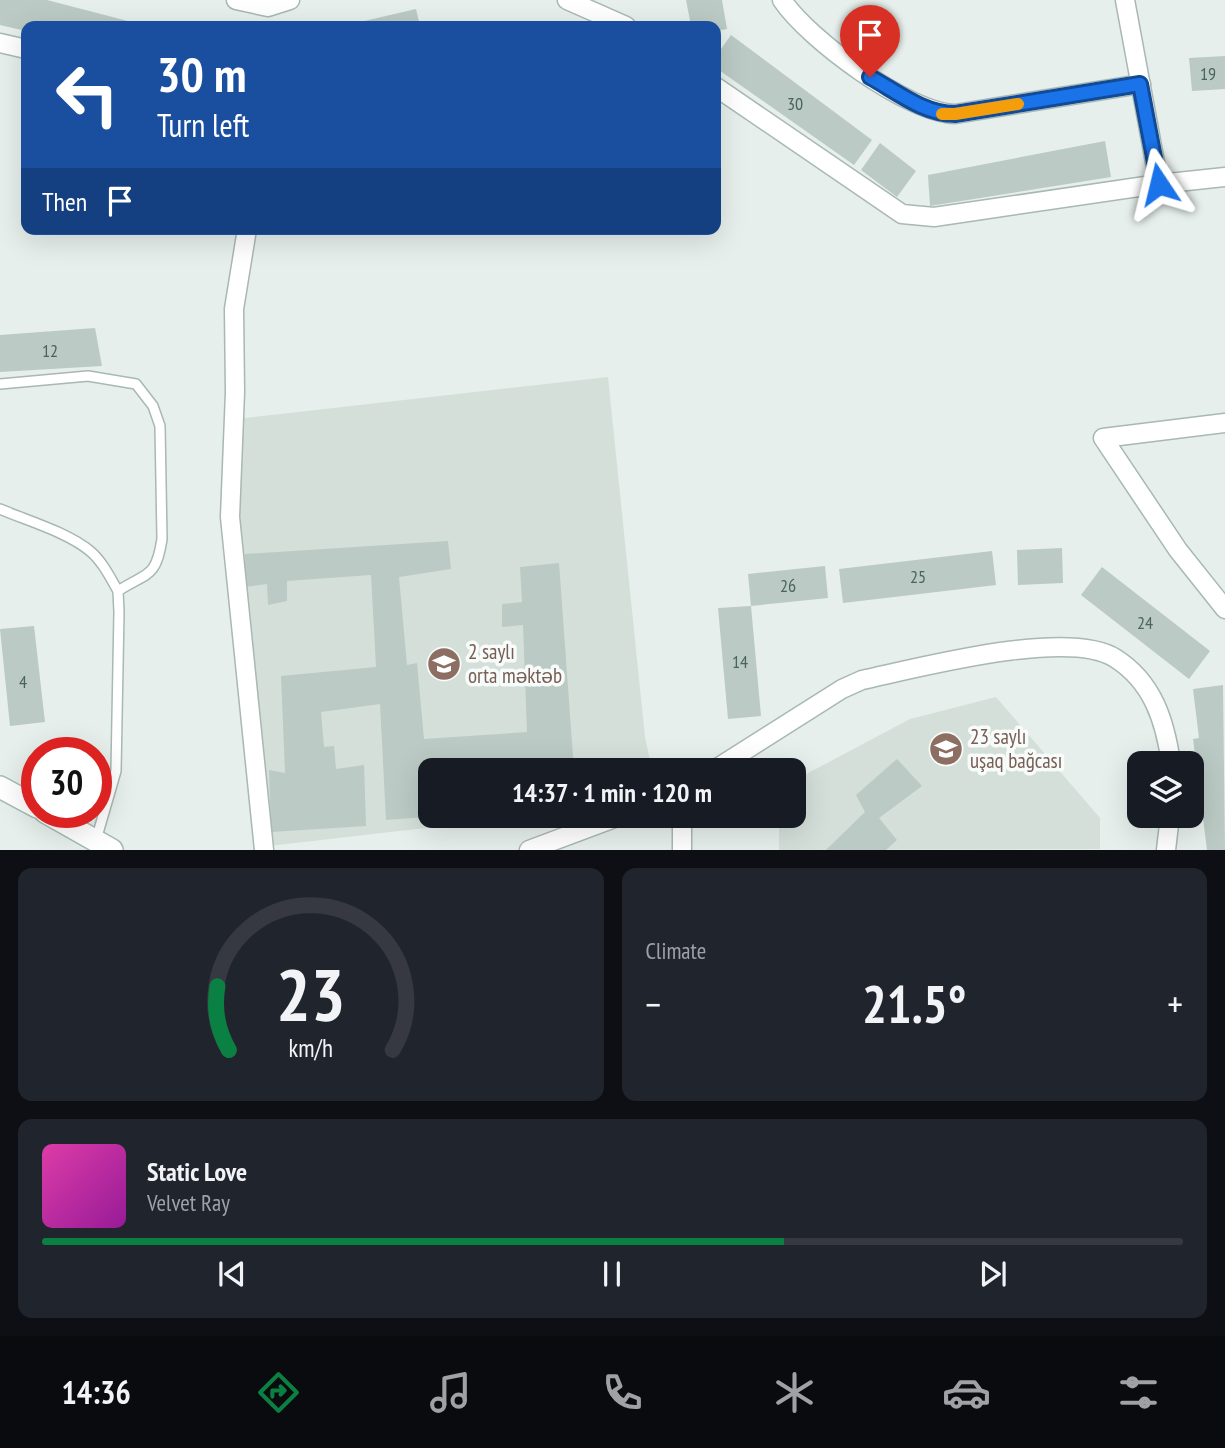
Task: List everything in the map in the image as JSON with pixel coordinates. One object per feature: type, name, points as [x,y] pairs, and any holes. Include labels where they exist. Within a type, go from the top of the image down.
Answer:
[{"type":"main road","points":[[0,787],[21,798]]},
{"type":"main road","points":[[74,828],[104,845]]},
{"type":"street","points":[[236,0],[268,7],[290,0]]},
{"type":"street","points":[[567,0],[615,21]]},
{"type":"street","points":[[782,0],[793,16],[852,66],[926,109],[941,114],[1140,84]]},
{"type":"street","points":[[1125,0],[1159,184]]},
{"type":"street","points":[[0,43],[21,48]]},
{"type":"street","points":[[721,90],[901,214],[934,217],[1225,177]]},
{"type":"street","points":[[246,235],[234,309],[235,392],[230,517],[264,849]]},
{"type":"street","points":[[1225,423],[1103,438],[1178,550],[1225,609]]},
{"type":"street","points":[[733,758],[842,689],[862,680],[1024,647],[1091,649],[1113,657],[1132,672],[1150,692],[1161,713],[1169,751]]},
{"type":"street","points":[[529,849],[587,828]]},
{"type":"street","points":[[682,828],[682,849]]},
{"type":"street","points":[[1166,849],[1169,828]]},
{"type":"lane","points":[[0,384],[88,376],[110,378],[136,384],[153,406],[160,426],[162,539],[159,557],[154,569],[144,578],[118,592]]},
{"type":"lane","points":[[0,509],[91,551],[118,592],[117,771],[104,845]]},
{"type":"shaded area","name":"2 saylı orta məktəb","points":[[608,377],[645,737],[650,758],[418,758],[418,828],[425,828],[269,846],[243,590],[237,419]]},
{"type":"shaded area","name":"23 saylı uşaq bağcası","points":[[996,697],[1100,818],[1100,849],[779,850],[779,828],[806,828],[806,774],[910,719]]},
{"type":"building","points":[[0,0],[47,0],[128,21],[21,21],[21,30],[0,25]]},
{"type":"building","points":[[686,0],[722,0],[727,29],[721,30],[721,21],[690,21]]},
{"type":"building","points":[[416,9],[419,21],[364,21]]},
{"type":"building","points":[[731,35],[872,140],[854,165],[721,72],[721,49]]},
{"type":"building","points":[[1225,56],[1225,89],[1192,91],[1189,58]]},
{"type":"building","points":[[1105,141],[1111,177],[930,206],[928,175]]},
{"type":"building","points":[[880,143],[916,171],[897,197],[861,170]]},
{"type":"building","points":[[95,328],[102,366],[0,372],[0,335]]},
{"type":"building","points":[[448,541],[451,569],[399,577],[407,665],[417,663],[424,739],[527,732],[523,625],[502,627],[502,604],[522,602],[520,567],[559,563],[573,758],[418,758],[418,818],[386,820],[380,704],[321,712],[324,747],[334,746],[336,769],[364,765],[366,826],[271,832],[269,770],[285,773],[281,676],[376,667],[371,575],[287,581],[287,601],[268,605],[267,584],[245,587],[245,554]]},
{"type":"building","points":[[1062,548],[1063,583],[1018,585],[1017,550]]},
{"type":"building","points":[[992,551],[996,585],[843,603],[839,569]]},
{"type":"building","points":[[825,566],[828,598],[751,606],[748,574]]},
{"type":"building","points":[[1102,567],[1210,651],[1189,679],[1081,595]]},
{"type":"building","points":[[751,606],[761,716],[728,719],[718,608]]},
{"type":"building","points":[[34,626],[45,722],[10,726],[0,629]]},
{"type":"building","points":[[1223,685],[1225,850],[1207,850],[1204,826],[1204,751],[1195,751],[1193,739],[1199,738],[1193,689]]},
{"type":"building","points":[[897,759],[922,786],[879,818],[897,840],[886,850],[826,850],[865,812],[856,795]]},
{"type":"slow traffic","points":[[942,114],[1018,104]]},
{"type":"place","name":"2 saylı orta məktəb","points":[[444,664]]},
{"type":"place","name":"23 saylı uşaq bağcası","points":[[946,749]]},
{"type":"route","points":[[870,77],[926,109],[941,114],[1140,84],[1159,184]]}]
